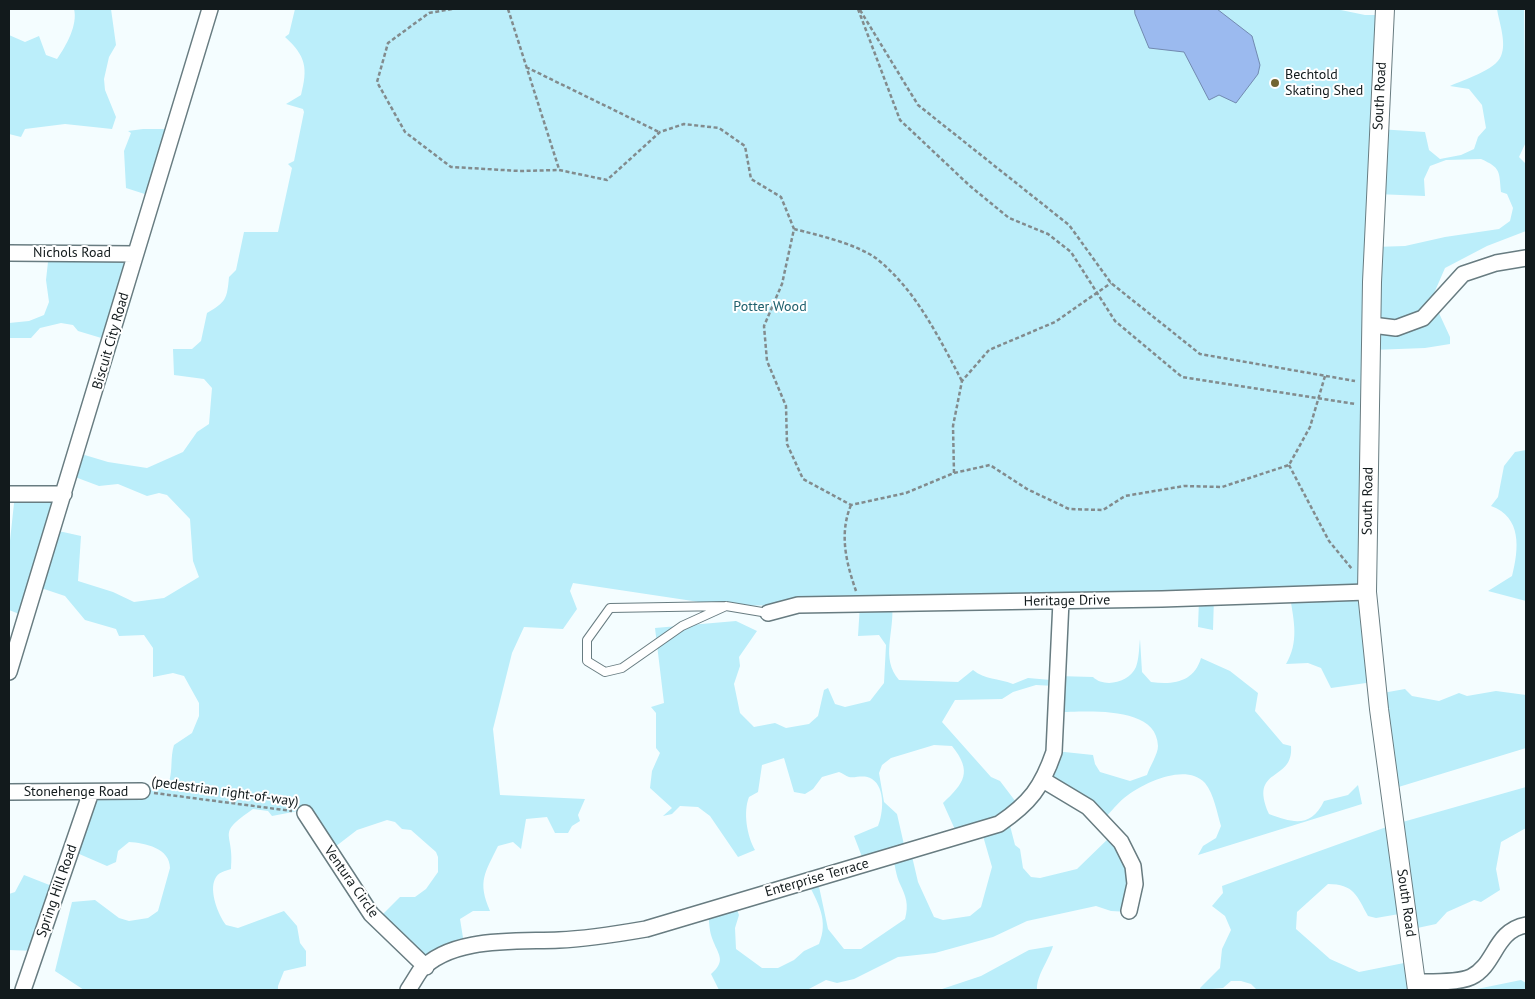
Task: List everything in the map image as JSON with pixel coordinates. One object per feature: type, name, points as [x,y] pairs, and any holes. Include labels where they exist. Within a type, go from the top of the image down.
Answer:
[{"type":"street","name":"Biscuit City Road","points":[[9,672],[112,339],[135,254],[210,9]]},
{"type":"street","name":"South Road","points":[[1384,9],[1372,325],[1367,592],[1379,710],[1417,986]]},
{"type":"street","name":"Nichols Road","points":[[9,253],[135,254]]},
{"type":"street","points":[[1372,325],[1396,328],[1423,318],[1463,274],[1496,263],[1526,258]]},
{"type":"street","points":[[9,494],[64,494]]},
{"type":"street","name":"Heritage Drive","points":[[768,613],[798,605],[1282,597],[1367,592]]},
{"type":"street","name":"Enterprise Terrace","points":[[408,990],[421,970],[438,958],[466,947],[491,942],[560,940],[613,935],[646,929],[999,824],[1033,796],[1043,780],[1054,752],[1060,601]]},
{"type":"street","points":[[1043,780],[1088,807],[1122,842],[1133,866],[1135,884],[1129,912]]},
{"type":"street","name":"Stonehenge Road","points":[[9,792],[142,791]]},
{"type":"street","name":"Spring Hill Road","points":[[23,990],[91,792]]},
{"type":"street","name":"Ventura Circle","points":[[305,813],[371,914],[426,967]]},
{"type":"street","points":[[1417,986],[1471,977],[1488,960],[1499,941],[1516,927],[1526,925]]},
{"type":"lane","points":[[726,606],[682,626],[622,668],[605,672],[587,661],[587,640],[610,608],[726,606],[768,613]]},
{"type":"path","points":[[452,9],[429,13],[388,43],[377,82],[405,132],[451,167],[520,171],[559,170],[607,180],[660,132],[684,124],[719,128],[745,146],[752,179],[782,197],[794,229],[782,284],[764,326],[767,361],[786,406],[786,444],[803,479],[851,505],[906,493],[954,473],[990,465],[1027,489],[1069,509],[1103,510],[1125,496],[1184,486],[1222,487],[1289,465],[1310,427],[1326,376]]},
{"type":"path","points":[[508,9],[559,170]]},
{"type":"path","points":[[858,9],[918,105],[1069,225],[1111,283],[1200,354],[1371,384]]},
{"type":"path","points":[[858,9],[900,120],[970,186],[1009,218],[1048,234],[1071,252],[1115,321],[1182,377],[1371,407]]},
{"type":"path","points":[[526,67],[660,132]]},
{"type":"path","points":[[794,229],[834,239],[876,258],[905,288],[930,321],[962,381]]},
{"type":"path","points":[[954,473],[953,426],[962,381],[989,350],[1055,322],[1111,283]]},
{"type":"path","points":[[1289,465],[1329,541],[1355,572]]},
{"type":"path","points":[[851,505],[845,519],[844,541],[846,559],[860,605]]},
{"type":"path","name":"(pedestrian right-of-way)","points":[[142,791],[305,813]]},
{"type":"green space","points":[[74,9],[111,9],[116,45],[109,57],[104,79],[105,90],[116,117],[112,129],[65,124],[25,129],[21,137],[9,134],[9,35],[25,42],[39,36],[46,55],[57,59],[73,28]]},
{"type":"green space","name":"Potter Wood","points":[[295,9],[1336,9],[1365,15],[1382,15],[1378,129],[1425,132],[1429,150],[1440,159],[1461,155],[1474,149],[1478,137],[1486,128],[1482,105],[1469,89],[1450,86],[1471,78],[1493,66],[1498,61],[1503,51],[1503,39],[1497,9],[1524,9],[1526,142],[1519,157],[1526,164],[1526,231],[1487,246],[1445,268],[1432,298],[1450,337],[1450,344],[1425,348],[1372,350],[1373,682],[1331,688],[1321,668],[1308,663],[1286,664],[1293,648],[1294,639],[1294,623],[1290,597],[1214,597],[1213,630],[1198,627],[1199,600],[892,604],[889,654],[893,672],[899,680],[958,682],[973,670],[987,677],[1013,684],[1028,678],[1051,680],[1057,676],[1093,677],[1103,682],[1116,682],[1128,677],[1136,667],[1140,639],[1142,672],[1151,682],[1168,683],[1182,680],[1193,672],[1201,658],[1230,671],[1258,693],[1255,711],[1283,744],[1291,746],[1290,758],[1286,765],[1268,781],[1264,788],[1264,799],[1269,814],[1286,820],[1301,821],[1313,816],[1324,801],[1348,795],[1358,785],[1362,804],[1198,855],[1203,846],[1216,838],[1221,826],[1211,793],[1205,783],[1197,777],[1177,775],[1155,780],[1125,797],[1103,820],[1046,781],[1055,751],[1093,755],[1095,764],[1100,772],[1130,781],[1147,775],[1158,746],[1154,732],[1146,723],[1117,713],[1057,712],[1055,686],[1036,685],[1013,692],[1002,699],[955,700],[942,722],[991,777],[1000,781],[1019,806],[1008,818],[1015,845],[1020,849],[1023,868],[1031,877],[1040,878],[1077,869],[1113,834],[1132,865],[1129,912],[1111,911],[1096,906],[1027,921],[993,937],[935,953],[898,957],[854,979],[837,983],[826,980],[807,990],[719,990],[711,974],[719,965],[720,957],[711,935],[708,910],[734,902],[739,915],[735,928],[736,949],[762,968],[778,968],[794,960],[804,951],[819,944],[822,935],[821,912],[807,881],[817,877],[828,929],[844,949],[861,949],[905,919],[906,901],[893,857],[864,862],[854,836],[878,826],[880,821],[882,801],[880,788],[872,779],[863,776],[849,777],[839,772],[822,777],[813,789],[805,794],[794,792],[784,758],[762,765],[758,792],[749,797],[746,810],[748,831],[755,850],[738,857],[710,816],[698,807],[680,806],[672,814],[663,816],[672,808],[650,788],[652,771],[660,753],[656,748],[656,713],[651,707],[664,703],[655,628],[736,621],[757,631],[739,657],[740,666],[734,684],[740,713],[754,727],[775,723],[786,728],[809,724],[818,716],[824,690],[828,688],[835,704],[845,707],[870,701],[884,683],[886,645],[879,635],[858,636],[860,604],[726,606],[573,583],[570,591],[577,609],[563,629],[524,627],[512,653],[493,729],[500,795],[585,799],[578,815],[580,821],[572,826],[568,833],[555,833],[547,817],[526,819],[521,849],[513,842],[498,846],[489,863],[483,884],[490,911],[473,911],[460,919],[464,944],[428,963],[378,919],[400,897],[415,897],[426,889],[438,872],[436,852],[411,830],[402,829],[395,822],[387,820],[357,830],[331,850],[298,811],[272,816],[268,811],[253,809],[234,824],[230,830],[231,869],[222,872],[216,877],[213,890],[217,909],[226,925],[238,928],[284,911],[297,926],[300,943],[306,951],[306,966],[284,971],[278,990],[84,990],[55,971],[72,902],[95,900],[119,918],[129,921],[148,918],[158,911],[170,868],[169,861],[161,851],[149,845],[129,842],[118,851],[116,862],[107,866],[70,850],[89,793],[137,790],[169,782],[174,745],[192,733],[199,716],[199,703],[184,676],[173,673],[153,677],[153,648],[144,635],[119,636],[116,629],[85,620],[65,596],[35,586],[22,615],[9,610],[9,550],[15,494],[62,493],[54,530],[81,536],[78,581],[113,592],[134,602],[164,598],[199,577],[193,561],[190,519],[167,495],[159,493],[147,496],[118,484],[99,486],[75,477],[78,453],[108,462],[147,468],[183,452],[197,432],[209,424],[212,388],[204,379],[174,375],[173,349],[192,349],[201,341],[207,313],[222,303],[226,295],[229,277],[236,270],[244,232],[278,232],[292,168],[288,164],[294,161],[304,112],[303,109],[286,104],[301,95],[305,70],[304,63],[297,50],[285,37],[289,34]],"holes":[[[1481,159],[1498,171],[1501,192],[1507,194],[1513,208],[1510,221],[1499,229],[1445,237],[1405,246],[1374,247],[1376,194],[1425,196],[1424,179],[1430,166],[1446,160]],[[934,745],[952,746],[959,755],[964,770],[963,777],[961,783],[943,803],[957,834],[981,829],[992,867],[981,907],[970,916],[943,920],[934,917],[918,882],[911,852],[905,849],[897,814],[884,802],[879,773],[882,765],[891,758]]]},
{"type":"green space","points":[[172,129],[151,196],[126,188],[124,151],[131,133],[128,131]]},
{"type":"green space","points":[[130,252],[108,340],[78,331],[73,325],[61,323],[40,328],[31,338],[9,338],[9,323],[29,321],[44,315],[49,302],[46,280],[49,253]]},
{"type":"green space","points":[[1526,450],[1526,601],[1488,591],[1512,576],[1517,545],[1516,535],[1508,518],[1501,511],[1491,506],[1498,497],[1504,466],[1515,452]]},
{"type":"green space","points":[[1405,689],[1412,696],[1439,701],[1459,693],[1467,696],[1496,691],[1526,695],[1526,748],[1392,789],[1377,694]]},
{"type":"green space","points":[[1526,787],[1526,828],[1501,842],[1496,869],[1500,890],[1481,902],[1474,900],[1447,912],[1436,924],[1408,930],[1405,913],[1376,918],[1368,916],[1354,892],[1344,886],[1328,884],[1297,912],[1296,929],[1330,959],[1359,972],[1409,962],[1416,990],[1257,990],[1251,984],[1231,981],[1223,988],[1201,990],[1200,988],[1220,968],[1222,949],[1231,930],[1225,916],[1212,906],[1223,893],[1222,886],[1392,825]]},
{"type":"green space","points":[[24,875],[57,888],[36,951],[9,950],[9,894],[15,892]]},
{"type":"green space","points":[[1053,946],[1039,979],[1037,990],[939,990],[981,976],[1029,950]]},
{"type":"green space","points":[[1521,980],[1526,983],[1526,990],[1472,990]]},
{"type":"water","points":[[1135,9],[1217,9],[1252,36],[1260,65],[1258,74],[1236,103],[1219,95],[1209,100],[1184,52],[1149,48],[1135,14]]},
{"type":"place","name":"Bechtold Skating Shed","points":[[1275,83]]}]
